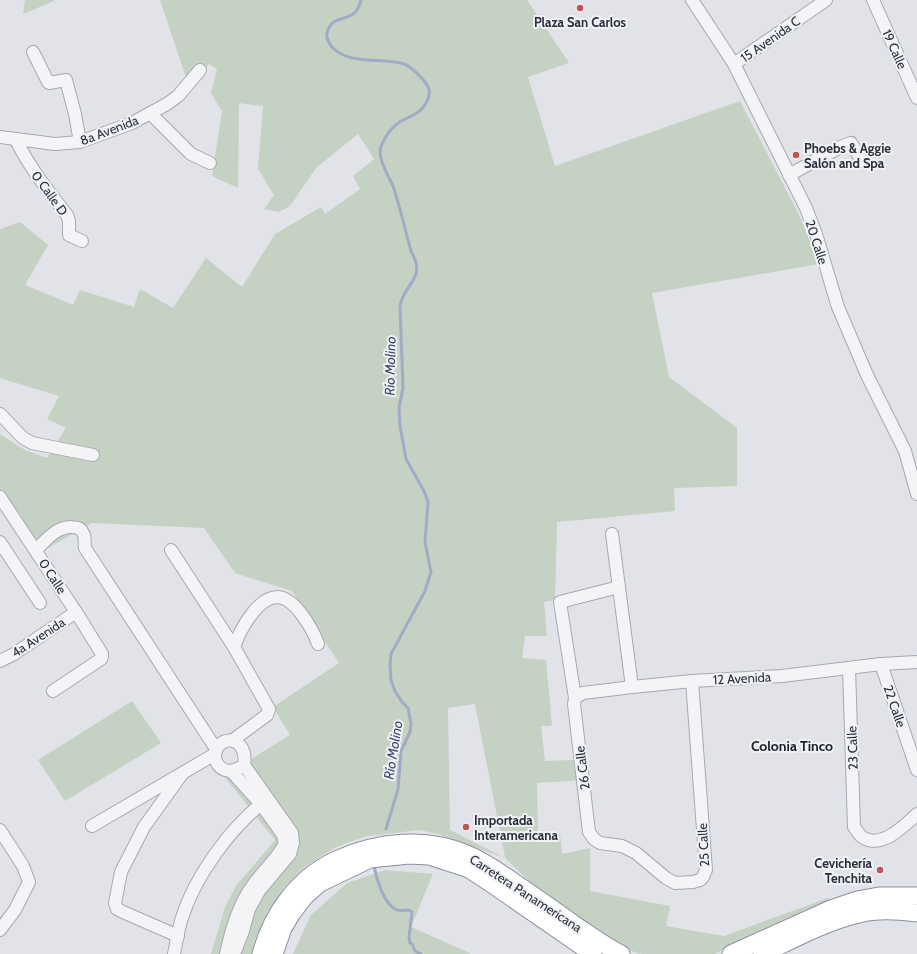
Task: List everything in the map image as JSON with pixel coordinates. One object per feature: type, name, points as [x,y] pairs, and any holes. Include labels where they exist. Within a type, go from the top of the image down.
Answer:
[{"type":"highway","name":"Carretera Panamericana","points":[[261,954],[269,929],[278,913],[301,884],[315,873],[351,853],[366,848],[379,845],[414,843],[446,847],[478,859],[596,939],[621,954]]},
{"type":"highway","name":"Carretera Panamericana","points":[[274,954],[283,928],[292,913],[305,896],[320,883],[370,859],[409,854],[430,856],[469,869],[593,954]]},
{"type":"highway","points":[[731,954],[857,900],[879,896],[917,896]]},
{"type":"highway","points":[[762,954],[831,923],[859,914],[895,911],[917,913]]},
{"type":"street","name":"20 Calle","points":[[692,0],[734,64],[806,208],[816,234],[838,307],[867,375],[905,451],[916,487]]},
{"type":"street","name":"15 Avenida C","points":[[734,64],[826,0]]},
{"type":"street","name":"19 Calle","points":[[874,0],[914,80],[917,98]]},
{"type":"street","points":[[33,52],[49,83],[66,80],[75,114],[80,142]]},
{"type":"street","name":"8a Avenida","points":[[0,137],[55,144],[80,142],[132,123],[150,113],[178,96],[200,70]]},
{"type":"street","points":[[150,113],[190,154],[210,163]]},
{"type":"street","name":"0 Calle D","points":[[16,140],[26,160],[42,184],[67,215],[69,220],[69,235],[82,241]]},
{"type":"street","points":[[789,175],[840,147],[852,143],[862,161]]},
{"type":"street","points":[[0,414],[23,438],[32,443],[93,455]]},
{"type":"street","name":"0 Calle","points":[[0,497],[36,550],[102,654],[102,657],[53,692]]},
{"type":"street","points":[[36,550],[61,528],[77,527],[82,530],[84,534],[85,548],[216,751],[217,764],[220,768],[230,771],[265,801],[292,833],[293,843],[290,854],[259,891],[250,908],[234,954]]},
{"type":"street","points":[[612,534],[632,687]]},
{"type":"street","points":[[0,542],[40,603]]},
{"type":"street","points":[[92,826],[182,774],[216,751],[220,744],[233,740],[267,715],[269,709],[234,647],[171,550]]},
{"type":"street","name":"26 Calle","points":[[589,832],[575,701],[560,602],[619,587]]},
{"type":"street","points":[[234,647],[240,633],[257,609],[266,600],[277,597],[288,600],[300,612],[318,644]]},
{"type":"street","name":"4a Avenida","points":[[0,661],[76,612]]},
{"type":"street","name":"12 Avenida","points":[[575,701],[583,693],[632,687],[692,681],[782,676],[881,664],[917,662]]},
{"type":"street","name":"22 Calle","points":[[881,664],[917,770]]},
{"type":"street","name":"23 Calle","points":[[849,668],[854,827],[861,836],[870,841],[890,837],[917,814]]},
{"type":"street","name":"25 Calle","points":[[589,832],[594,839],[600,843],[622,846],[636,852],[666,878],[675,883],[693,882],[700,880],[703,877],[706,870],[692,681]]},
{"type":"street","points":[[226,954],[232,928],[242,904],[252,886],[276,858],[285,844],[283,835],[244,765],[245,753],[238,743],[233,740]]},
{"type":"street","points":[[230,771],[238,769],[244,765]]},
{"type":"street","points":[[178,936],[117,909],[115,902],[121,872],[144,827],[182,774]]},
{"type":"street","points":[[174,954],[181,921],[192,893],[228,836],[265,801]]},
{"type":"street","points":[[0,830],[23,866],[29,884],[0,930]]},
{"type":"green space","points":[[25,0],[54,0],[54,1],[23,14]]},
{"type":"green space","points":[[160,0],[527,0],[569,63],[528,77],[555,166],[740,101],[800,217],[819,264],[652,293],[669,377],[737,428],[737,486],[674,488],[675,511],[557,522],[555,600],[544,602],[547,636],[525,636],[522,658],[546,660],[552,726],[541,726],[545,761],[576,760],[581,780],[537,783],[538,835],[560,834],[562,854],[590,848],[590,891],[670,906],[666,926],[724,936],[828,898],[831,903],[738,942],[715,954],[642,954],[628,950],[603,936],[534,886],[505,858],[441,835],[420,830],[368,836],[334,848],[305,867],[283,889],[265,916],[253,944],[252,954],[211,954],[225,907],[236,886],[275,840],[224,776],[290,735],[273,707],[339,663],[292,591],[235,573],[204,528],[92,523],[41,552],[21,515],[0,492],[0,434],[25,450],[47,458],[66,428],[47,419],[59,396],[0,378],[0,229],[20,222],[48,245],[25,285],[73,305],[80,290],[134,307],[140,289],[173,308],[206,258],[242,287],[275,234],[321,207],[325,214],[360,189],[353,176],[374,159],[358,134],[316,168],[290,206],[279,212],[264,209],[274,195],[258,169],[263,106],[239,103],[238,188],[212,176],[222,111],[211,93],[217,69],[209,64],[189,86]],"holes":[[[475,704],[505,858],[450,830],[448,708]]]},
{"type":"green space","points":[[132,701],[161,743],[65,801],[38,760]]},
{"type":"green space","points":[[385,870],[433,874],[411,927],[472,954],[293,954],[311,915],[347,883]]},
{"type":"waterway","name":"Río Molino","points":[[361,0],[354,13],[334,22],[330,26],[327,37],[332,47],[347,57],[395,62],[407,65],[422,79],[429,89],[428,100],[421,110],[395,125],[381,146],[380,151],[383,165],[396,194],[417,268],[416,275],[406,291],[400,306],[403,388],[399,408],[400,426],[406,459],[424,491],[428,502],[425,542],[431,572],[425,591],[391,654],[391,680],[395,691],[408,708],[411,724],[410,732],[401,751],[398,789],[386,829]]},
{"type":"waterway","name":"Río Molino","points":[[374,866],[381,891],[388,903],[397,910],[409,910],[412,912],[409,937],[410,943],[415,951],[421,954]]},
{"type":"place","name":"Plaza San Carlos","points":[[580,8]]},
{"type":"place","name":"Phoebs & Aggie Salón and Spa","points":[[796,155]]},
{"type":"place","name":"Importada Interamericana","points":[[466,827]]},
{"type":"place","name":"Cevichería Tenchita","points":[[880,870]]},
{"type":"district","name":"Colonia Tinco","points":[[792,746]]}]
